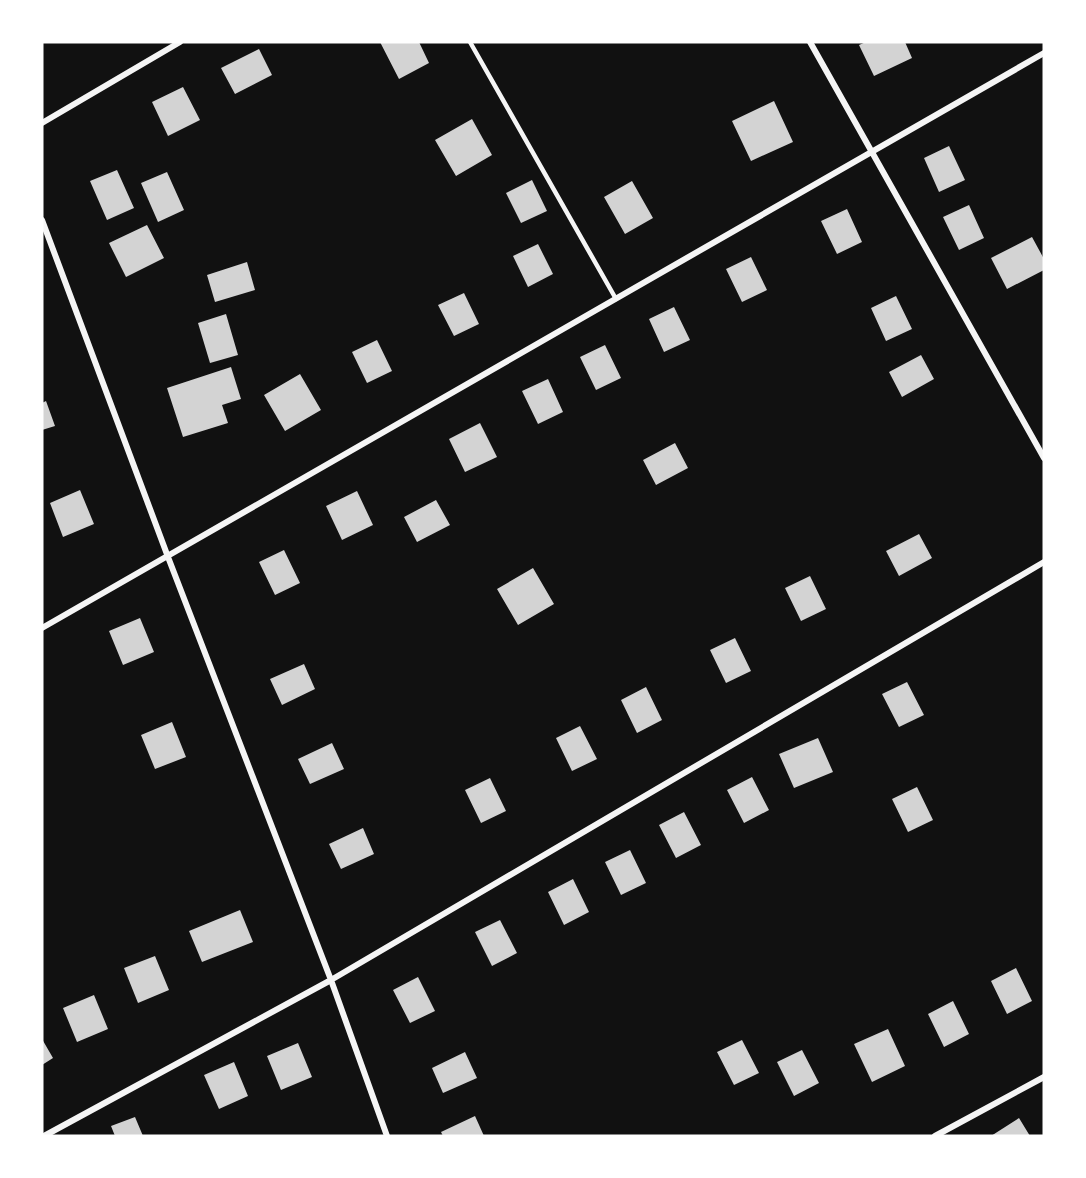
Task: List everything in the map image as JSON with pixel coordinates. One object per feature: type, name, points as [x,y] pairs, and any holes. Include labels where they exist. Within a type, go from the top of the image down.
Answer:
[{"type":"street","points":[[42,123],[180,42]]},
{"type":"street","points":[[810,42],[1044,458]]},
{"type":"street","points":[[42,628],[1044,53]]},
{"type":"street","points":[[42,220],[168,557],[331,980],[387,1136]]},
{"type":"street","points":[[44,1136],[331,980],[1044,562]]},
{"type":"street","points":[[935,1136],[1044,1077]]},
{"type":"lane","points":[[470,42],[616,299]]},
{"type":"building","points":[[380,42],[419,42],[429,63],[399,79]]},
{"type":"building","points":[[866,42],[905,42],[912,58],[874,76],[859,45]]},
{"type":"building","points":[[259,49],[272,75],[235,94],[221,68]]},
{"type":"building","points":[[183,87],[200,120],[168,136],[152,102]]},
{"type":"building","points":[[774,101],[793,142],[751,161],[732,121]]},
{"type":"building","points":[[472,119],[492,155],[456,176],[435,140]]},
{"type":"building","points":[[949,146],[965,180],[939,192],[924,158]]},
{"type":"building","points":[[117,170],[134,208],[107,220],[90,181]]},
{"type":"building","points":[[167,172],[184,210],[158,222],[141,183]]},
{"type":"building","points":[[532,180],[547,211],[521,223],[506,193]]},
{"type":"building","points":[[632,181],[653,218],[625,234],[604,197]]},
{"type":"building","points":[[969,205],[984,238],[959,250],[943,217]]},
{"type":"building","points":[[847,209],[862,242],[837,254],[821,221]]},
{"type":"building","points":[[147,225],[164,258],[126,277],[109,243]]},
{"type":"building","points":[[1032,237],[1044,259],[1044,270],[1007,289],[991,258]]},
{"type":"building","points":[[538,244],[553,274],[528,287],[513,256]]},
{"type":"building","points":[[751,257],[767,290],[742,302],[726,269]]},
{"type":"building","points":[[247,262],[255,290],[215,302],[207,275]]},
{"type":"building","points":[[464,293],[479,324],[454,336],[438,305]]},
{"type":"building","points":[[896,296],[912,329],[886,341],[871,308]]},
{"type":"building","points":[[674,307],[690,340],[664,352],[649,319]]},
{"type":"building","points":[[226,314],[238,355],[210,363],[198,323]]},
{"type":"building","points":[[377,340],[392,371],[367,383],[352,352]]},
{"type":"building","points":[[605,345],[621,378],[596,390],[580,357]]},
{"type":"building","points":[[921,355],[934,379],[902,397],[889,372]]},
{"type":"building","points":[[231,367],[241,399],[222,405],[228,423],[183,437],[167,388]]},
{"type":"building","points":[[300,374],[321,410],[285,431],[264,395]]},
{"type":"building","points":[[548,379],[563,412],[538,424],[522,391]]},
{"type":"building","points":[[46,401],[55,426],[42,430],[42,403]]},
{"type":"building","points":[[480,423],[497,457],[465,472],[449,439]]},
{"type":"building","points":[[675,443],[688,468],[656,485],[643,460]]},
{"type":"building","points":[[80,490],[94,524],[63,537],[50,503]]},
{"type":"building","points":[[357,491],[373,525],[342,540],[326,506]]},
{"type":"building","points":[[436,500],[450,525],[417,542],[404,517]]},
{"type":"building","points":[[919,534],[932,558],[899,576],[886,551]]},
{"type":"building","points":[[284,550],[300,583],[275,595],[259,562]]},
{"type":"building","points":[[533,568],[554,604],[518,625],[497,589]]},
{"type":"building","points":[[810,576],[826,609],[801,621],[785,588]]},
{"type":"building","points":[[140,618],[154,652],[123,665],[109,631]]},
{"type":"building","points":[[735,638],[751,671],[726,683],[710,650]]},
{"type":"building","points":[[304,664],[315,689],[282,705],[270,679]]},
{"type":"building","points":[[907,682],[924,715],[899,727],[882,694]]},
{"type":"building","points":[[646,687],[662,720],[637,733],[621,700]]},
{"type":"building","points":[[172,722],[186,757],[155,769],[141,735]]},
{"type":"building","points":[[580,726],[597,759],[572,771],[556,738]]},
{"type":"building","points":[[818,738],[833,772],[794,788],[779,754]]},
{"type":"building","points":[[332,743],[344,769],[310,784],[298,759]]},
{"type":"building","points":[[752,777],[769,810],[744,823],[727,790]]},
{"type":"building","points":[[490,778],[506,811],[481,823],[465,790]]},
{"type":"building","points":[[917,787],[933,820],[908,832],[892,799]]},
{"type":"building","points":[[684,812],[701,845],[676,858],[659,825]]},
{"type":"building","points":[[363,828],[374,854],[341,869],[329,844]]},
{"type":"building","points":[[630,850],[646,883],[621,895],[605,862]]},
{"type":"building","points":[[573,879],[589,912],[564,925],[548,892]]},
{"type":"building","points":[[240,910],[253,942],[202,962],[189,931]]},
{"type":"building","points":[[500,920],[517,953],[492,966],[475,932]]},
{"type":"building","points":[[155,956],[169,990],[138,1003],[124,968]]},
{"type":"building","points":[[1016,968],[1032,1001],[1007,1014],[991,981]]},
{"type":"building","points":[[418,977],[435,1011],[410,1023],[393,990]]},
{"type":"building","points":[[94,995],[108,1029],[77,1042],[63,1008]]},
{"type":"building","points":[[953,1001],[969,1034],[944,1047],[928,1014]]},
{"type":"building","points":[[888,1029],[905,1066],[872,1082],[854,1044]]},
{"type":"building","points":[[42,1039],[53,1058],[42,1065]]},
{"type":"building","points":[[742,1040],[759,1073],[734,1085],[717,1052]]},
{"type":"building","points":[[298,1043],[312,1077],[281,1090],[267,1056]]},
{"type":"building","points":[[802,1050],[819,1083],[794,1096],[777,1062]]},
{"type":"building","points":[[465,1052],[477,1078],[443,1093],[432,1068]]},
{"type":"building","points":[[234,1062],[248,1096],[219,1109],[204,1075]]},
{"type":"building","points":[[475,1116],[484,1136],[443,1136],[441,1132]]},
{"type":"building","points":[[135,1117],[143,1136],[115,1136],[111,1126]]},
{"type":"building","points":[[1019,1118],[1030,1136],[991,1136]]}]
